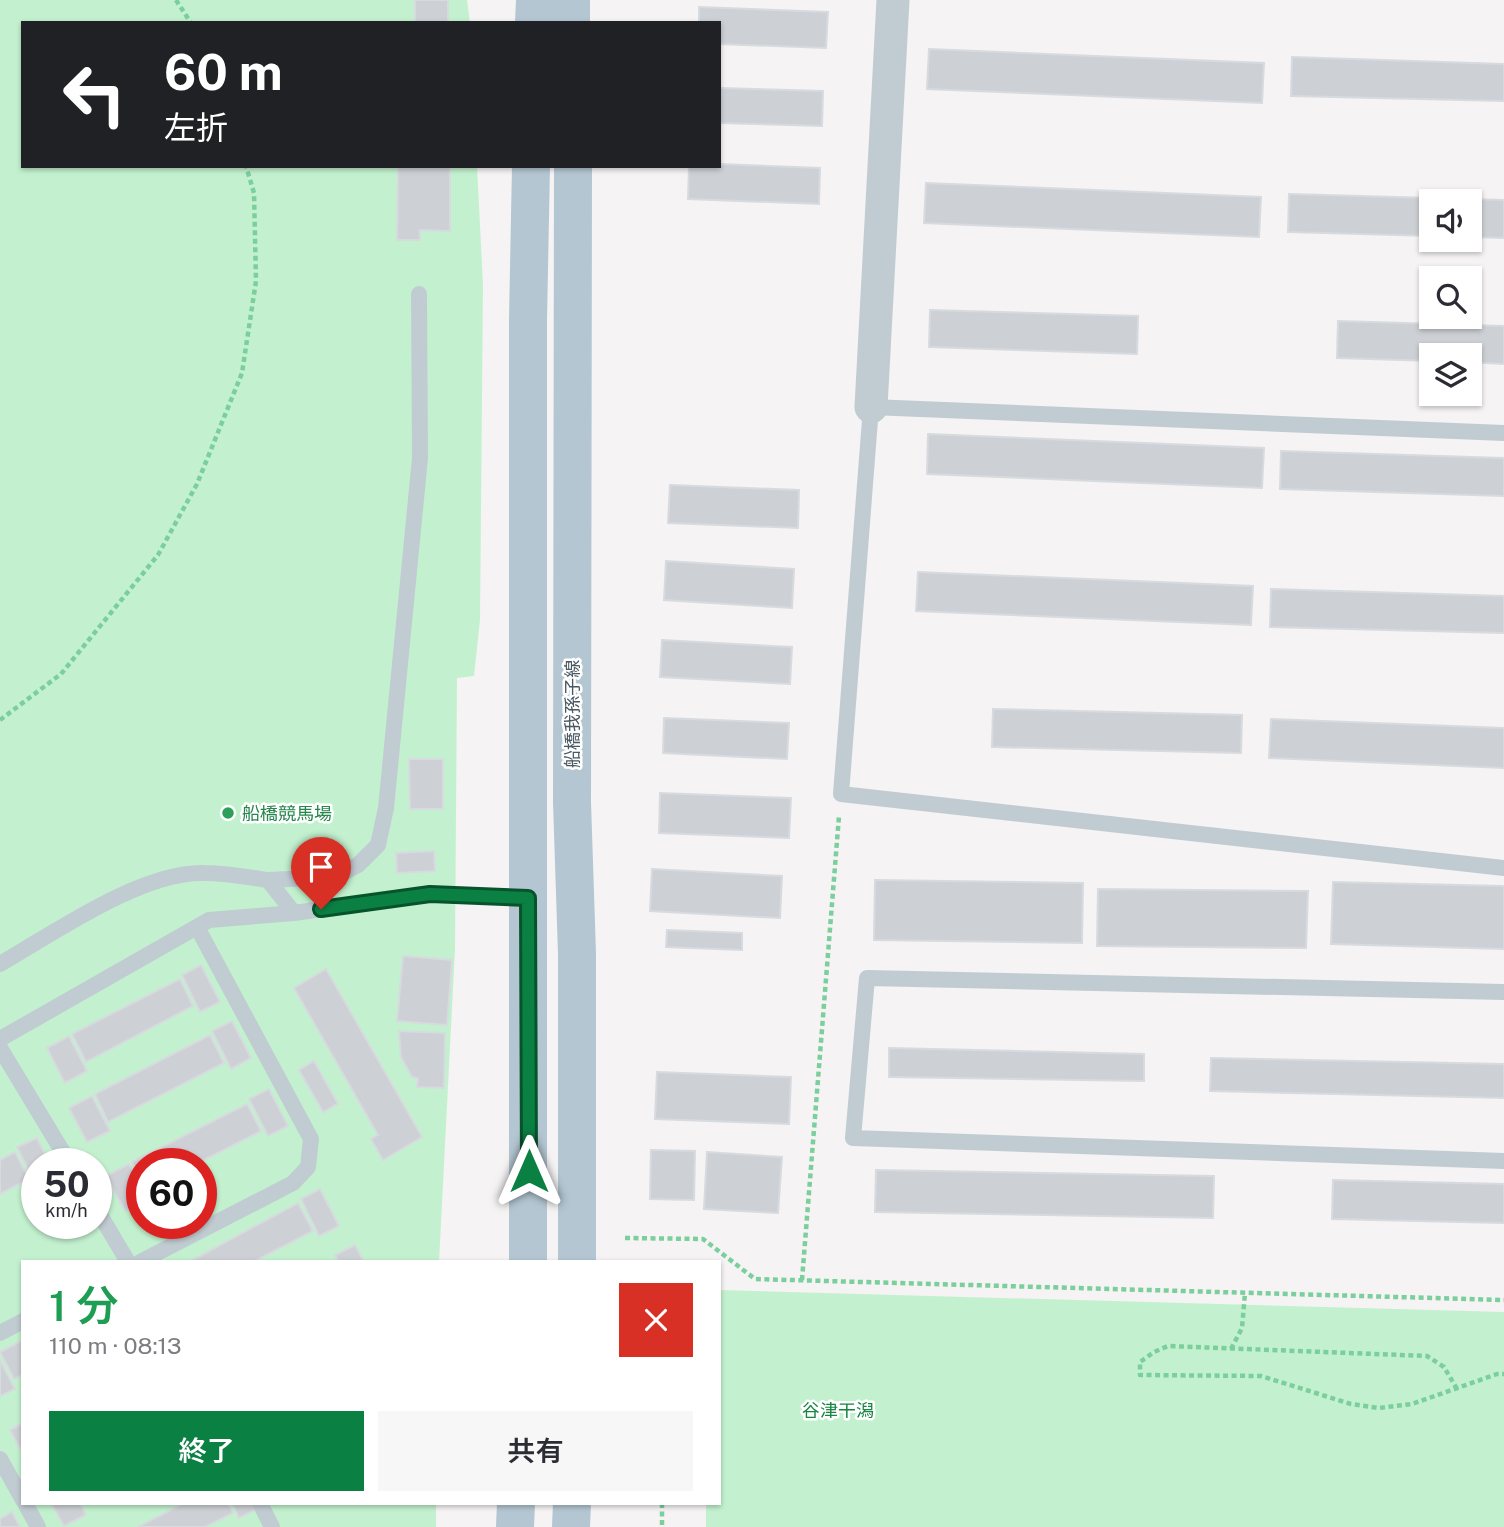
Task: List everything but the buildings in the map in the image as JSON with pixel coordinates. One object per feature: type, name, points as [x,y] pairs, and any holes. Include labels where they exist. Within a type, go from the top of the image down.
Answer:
[{"type":"main road","points":[[534,21],[535,0]]},
{"type":"main road","points":[[571,0],[571,21]]},
{"type":"main road","points":[[528,1260],[528,320],[531,168]]},
{"type":"main road","name":"船橋我孫子線","points":[[573,168],[572,802],[577,967],[578,1260]]},
{"type":"main road","points":[[515,1527],[516,1505]]},
{"type":"main road","points":[[571,1527],[572,1505]]},
{"type":"street","points":[[872,407],[892,0]]},
{"type":"lane","points":[[0,964],[124,893],[162,878],[202,872],[268,880],[334,877],[358,865],[378,845],[386,808],[420,458],[419,294]]},
{"type":"lane","points":[[1504,433],[872,407],[841,794],[1504,868]]},
{"type":"lane","points":[[268,880],[294,913]]},
{"type":"lane","points":[[0,1039],[209,920],[294,913],[430,894],[528,898]]},
{"type":"lane","points":[[144,1260],[293,1184],[308,1167],[311,1139],[197,927]]},
{"type":"lane","points":[[1504,992],[867,978],[853,1138],[1504,1161]]},
{"type":"lane","points":[[0,1048],[59,1148]]},
{"type":"lane","points":[[112,1235],[127,1260]]},
{"type":"lane","points":[[0,1333],[21,1322]]},
{"type":"lane","points":[[0,1459],[21,1496]]},
{"type":"lane","points":[[26,1505],[38,1527]]},
{"type":"lane","points":[[261,1505],[272,1527]]},
{"type":"path","points":[[176,0],[190,21]]},
{"type":"path","points":[[0,720],[61,674],[158,555],[197,484],[242,373],[256,281],[254,193],[247,168]]},
{"type":"path","points":[[802,1280],[841,794]]},
{"type":"path","points":[[625,1238],[704,1239],[755,1279],[1504,1300]]},
{"type":"path","points":[[1231,1349],[1242,1328],[1245,1293]]},
{"type":"path","points":[[1457,1390],[1444,1367],[1427,1356],[1168,1346],[1140,1362],[1140,1375],[1261,1376],[1350,1404],[1379,1408],[1412,1404],[1457,1390],[1504,1374]]},
{"type":"path","points":[[662,1505],[662,1527]]},
{"type":"green space","name":"船橋競馬場","points":[[0,0],[467,0],[470,21],[21,21],[21,168],[477,168],[483,285],[480,620],[474,676],[457,678],[455,949],[439,1260],[21,1260],[21,1505],[436,1505],[436,1527],[0,1527]]},
{"type":"green space","name":"谷津干潟","points":[[721,1290],[1504,1312],[1504,1527],[706,1527],[706,1505],[721,1505]]},
{"type":"place","name":"船橋競馬場","points":[[228,813]]},
{"type":"route","points":[[321,909],[430,894],[528,898],[529,1171]]}]
